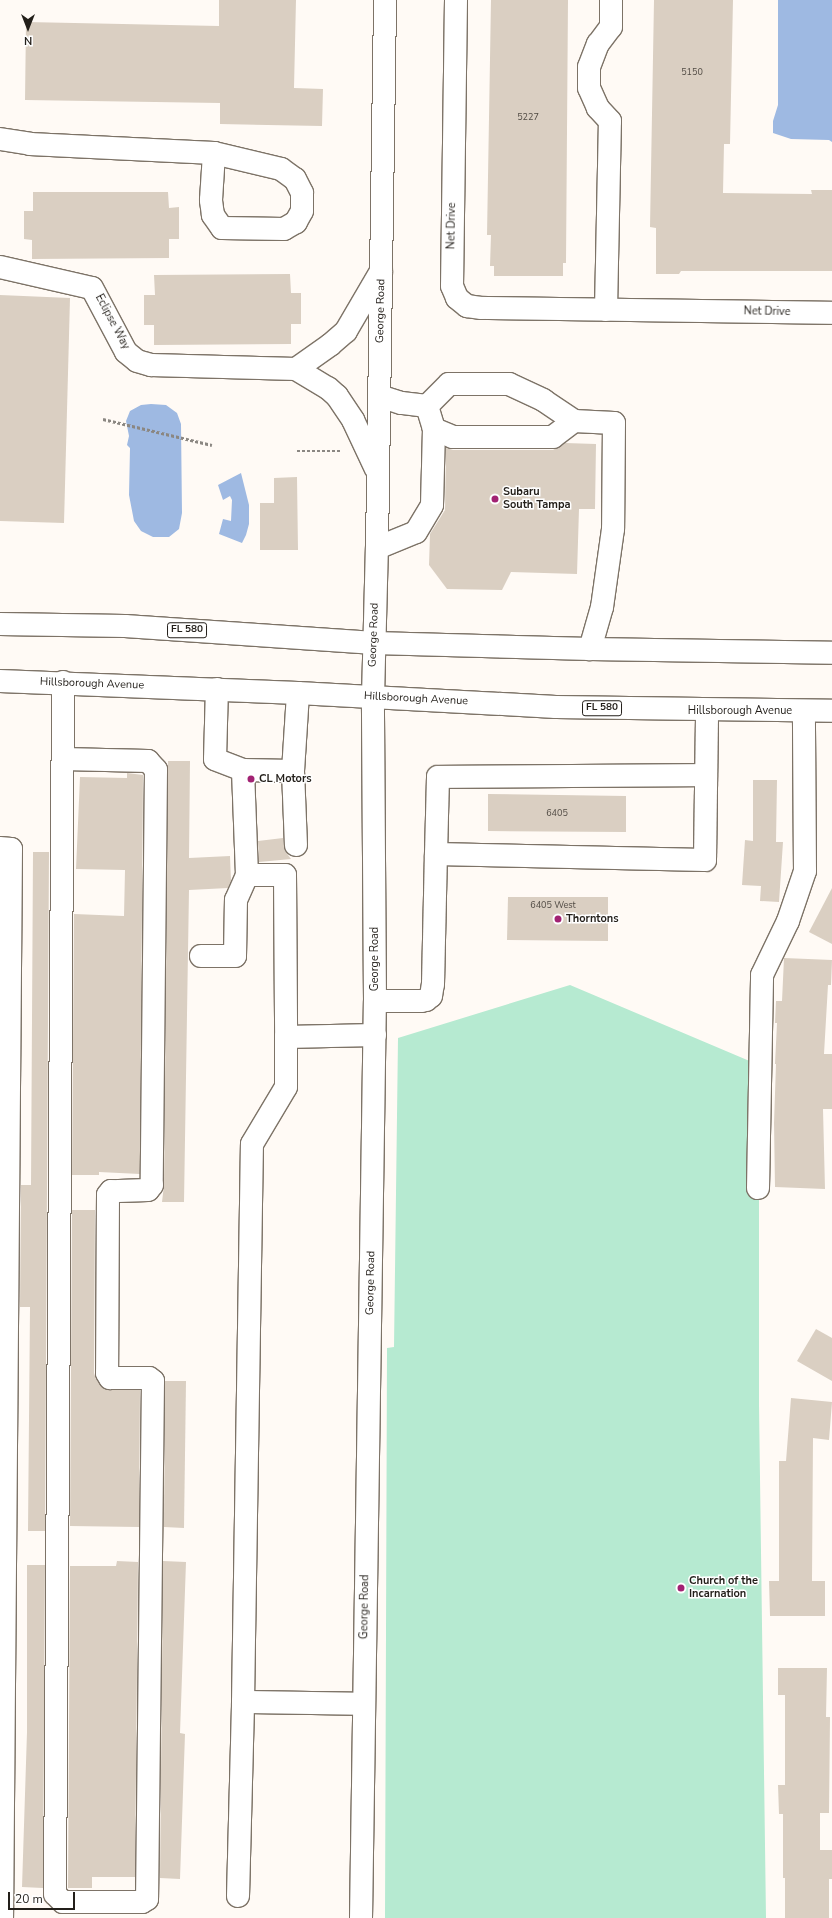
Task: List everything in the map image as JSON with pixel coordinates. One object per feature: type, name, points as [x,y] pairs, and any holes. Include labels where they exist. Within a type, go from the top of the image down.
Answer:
[{"type":"street","name":"George Road","points":[[361,1918],[375,1036],[373,697],[377,548],[386,0]]},
{"type":"street","name":"Net Drive","points":[[456,0],[452,286],[456,298],[466,306],[482,308],[832,313]]},
{"type":"street","points":[[606,310],[610,122],[598,108],[589,88],[589,67],[598,44],[611,27],[611,0]]},
{"type":"street","points":[[0,139],[30,144],[214,153],[281,169],[295,179],[302,192],[302,211],[296,222],[284,229],[222,228],[213,215],[211,200],[214,153]]},
{"type":"street","name":"Eclipse Way","points":[[0,267],[92,288],[126,352],[137,361],[151,365],[296,369]]},
{"type":"street","points":[[378,474],[353,420],[337,396],[328,388],[296,369],[330,345],[346,331],[382,270]]},
{"type":"street","points":[[427,406],[449,384],[509,384],[543,400],[574,421],[614,422],[613,530],[602,607],[590,649]]},
{"type":"street","points":[[379,396],[401,403],[427,406]]},
{"type":"street","points":[[377,548],[416,532],[432,505],[434,428],[427,406]]},
{"type":"street","points":[[434,428],[453,438],[554,437],[574,421]]},
{"type":"street","name":"FL 580","points":[[0,624],[125,626],[374,643],[590,649],[832,653]]},
{"type":"street","name":"Hillsborough Avenue","points":[[0,681],[63,682],[217,689],[556,707],[707,711],[832,711]]},
{"type":"street","points":[[62,759],[148,761],[156,770],[152,1185],[148,1190],[111,1191],[108,1195],[107,1373],[110,1378],[149,1378],[154,1381],[146,1899],[142,1902],[63,1902],[55,1894],[62,759],[63,682]]},
{"type":"street","points":[[217,689],[215,760],[243,770],[293,771]]},
{"type":"street","points":[[296,846],[293,771],[298,693]]},
{"type":"street","points":[[436,854],[705,860],[707,711]]},
{"type":"street","points":[[758,1188],[762,975],[788,921],[805,870],[804,711]]},
{"type":"street","points":[[201,956],[236,956],[236,900],[247,875],[243,770]]},
{"type":"street","points":[[375,1001],[421,1001],[426,1000],[431,996],[433,984],[438,777],[706,775]]},
{"type":"street","points":[[0,848],[11,849],[4,1144],[2,1918]]},
{"type":"street","points":[[238,1896],[243,1702],[252,1144],[286,1087],[285,875],[247,875]]},
{"type":"street","points":[[286,1037],[375,1036]]},
{"type":"street","points":[[243,1702],[364,1704]]},
{"type":"path","points":[[103,419],[212,445]]},
{"type":"path","points":[[297,451],[341,451]]},
{"type":"green space","points":[[570,985],[759,1065],[759,1404],[766,1918],[385,1918],[387,1348],[394,1347],[398,1038]]},
{"type":"water","points":[[778,0],[832,0],[832,142],[829,140],[791,139],[773,133],[773,121],[778,105]]},
{"type":"water","points":[[141,405],[166,405],[177,413],[181,424],[182,513],[179,529],[169,537],[153,537],[141,531],[134,521],[129,495],[130,448],[127,445],[129,436],[126,421],[130,411]]},
{"type":"water","points":[[241,473],[249,505],[249,524],[242,543],[219,534],[223,519],[231,521],[232,500],[230,496],[223,500],[218,485]]},
{"type":"building","points":[[219,0],[296,0],[294,88],[323,89],[322,126],[220,124],[220,103],[25,100],[26,22],[219,26]]},
{"type":"building","points":[[491,0],[568,0],[566,263],[563,263],[563,276],[494,276],[494,266],[490,266],[491,235],[487,235]]},
{"type":"building","points":[[654,0],[733,0],[730,144],[724,144],[723,193],[812,194],[811,190],[832,190],[832,271],[681,271],[679,274],[656,274],[656,228],[650,227]]},
{"type":"building","points":[[33,192],[168,192],[169,208],[179,207],[179,239],[169,239],[169,258],[32,259],[32,240],[24,239],[24,211],[33,211]]},
{"type":"building","points":[[290,274],[291,293],[301,293],[301,324],[291,324],[291,344],[154,345],[154,325],[144,325],[144,295],[155,295],[154,275]]},
{"type":"building","points":[[0,295],[70,298],[64,523],[0,521]]},
{"type":"building","points":[[565,443],[596,444],[595,509],[579,509],[577,574],[511,572],[502,590],[447,589],[429,565],[430,534],[445,510],[446,448],[453,450],[553,450]]},
{"type":"building","points":[[297,477],[298,550],[260,550],[260,503],[274,503],[274,478]]},
{"type":"building","points":[[168,761],[190,761],[189,858],[230,856],[231,881],[228,888],[189,890],[184,1202],[162,1202],[164,1185]]},
{"type":"building","points":[[127,773],[143,775],[140,1174],[99,1172],[99,1175],[72,1175],[74,914],[124,916],[125,870],[76,869],[80,777],[127,778]]},
{"type":"building","points":[[753,780],[777,780],[776,842],[783,842],[779,902],[760,901],[761,886],[742,885],[745,840],[753,841]]},
{"type":"building","points":[[488,794],[626,796],[626,832],[488,831]]},
{"type":"building","points":[[283,838],[285,851],[291,859],[259,862],[258,841]]},
{"type":"building","points":[[33,852],[49,852],[45,1531],[28,1531],[30,1307],[20,1307],[21,1185],[31,1185]]},
{"type":"building","points":[[832,888],[832,944],[809,932]]},
{"type":"building","name":"Thorntons","points":[[508,897],[608,897],[608,941],[507,940]]},
{"type":"building","points":[[784,958],[832,960],[831,985],[828,985],[824,1054],[832,1054],[832,1109],[823,1109],[825,1189],[775,1187],[774,1123],[777,1023],[775,1023],[776,1001],[782,1001]]},
{"type":"building","points":[[72,1210],[95,1210],[94,1373],[96,1379],[104,1389],[140,1390],[139,1527],[70,1526]]},
{"type":"building","points":[[816,1329],[832,1338],[832,1381],[797,1361]]},
{"type":"building","points":[[165,1381],[186,1381],[184,1528],[164,1527]]},
{"type":"building","points":[[791,1398],[832,1402],[829,1440],[813,1438],[812,1581],[825,1581],[825,1616],[770,1616],[769,1581],[779,1581],[779,1461],[786,1461]]},
{"type":"building","points":[[117,1561],[138,1562],[135,1877],[92,1877],[92,1888],[68,1888],[70,1566],[116,1566]]},
{"type":"building","points":[[163,1561],[186,1562],[180,1733],[185,1734],[180,1879],[160,1878]]},
{"type":"building","points":[[27,1565],[45,1565],[43,1888],[22,1887],[27,1732]]},
{"type":"building","points":[[778,1668],[827,1668],[826,1717],[830,1717],[829,1813],[820,1813],[820,1850],[832,1850],[832,1879],[829,1879],[829,1918],[785,1918],[785,1878],[783,1878],[783,1814],[779,1814],[778,1785],[785,1785],[785,1695],[778,1695]]},
{"type":"place","name":"Subaru South Tampa","points":[[495,499]]},
{"type":"place","name":"CL Motors","points":[[251,779]]},
{"type":"place","name":"Thorntons","points":[[558,919]]},
{"type":"place","name":"Church of the Incarnation","points":[[681,1588]]}]
